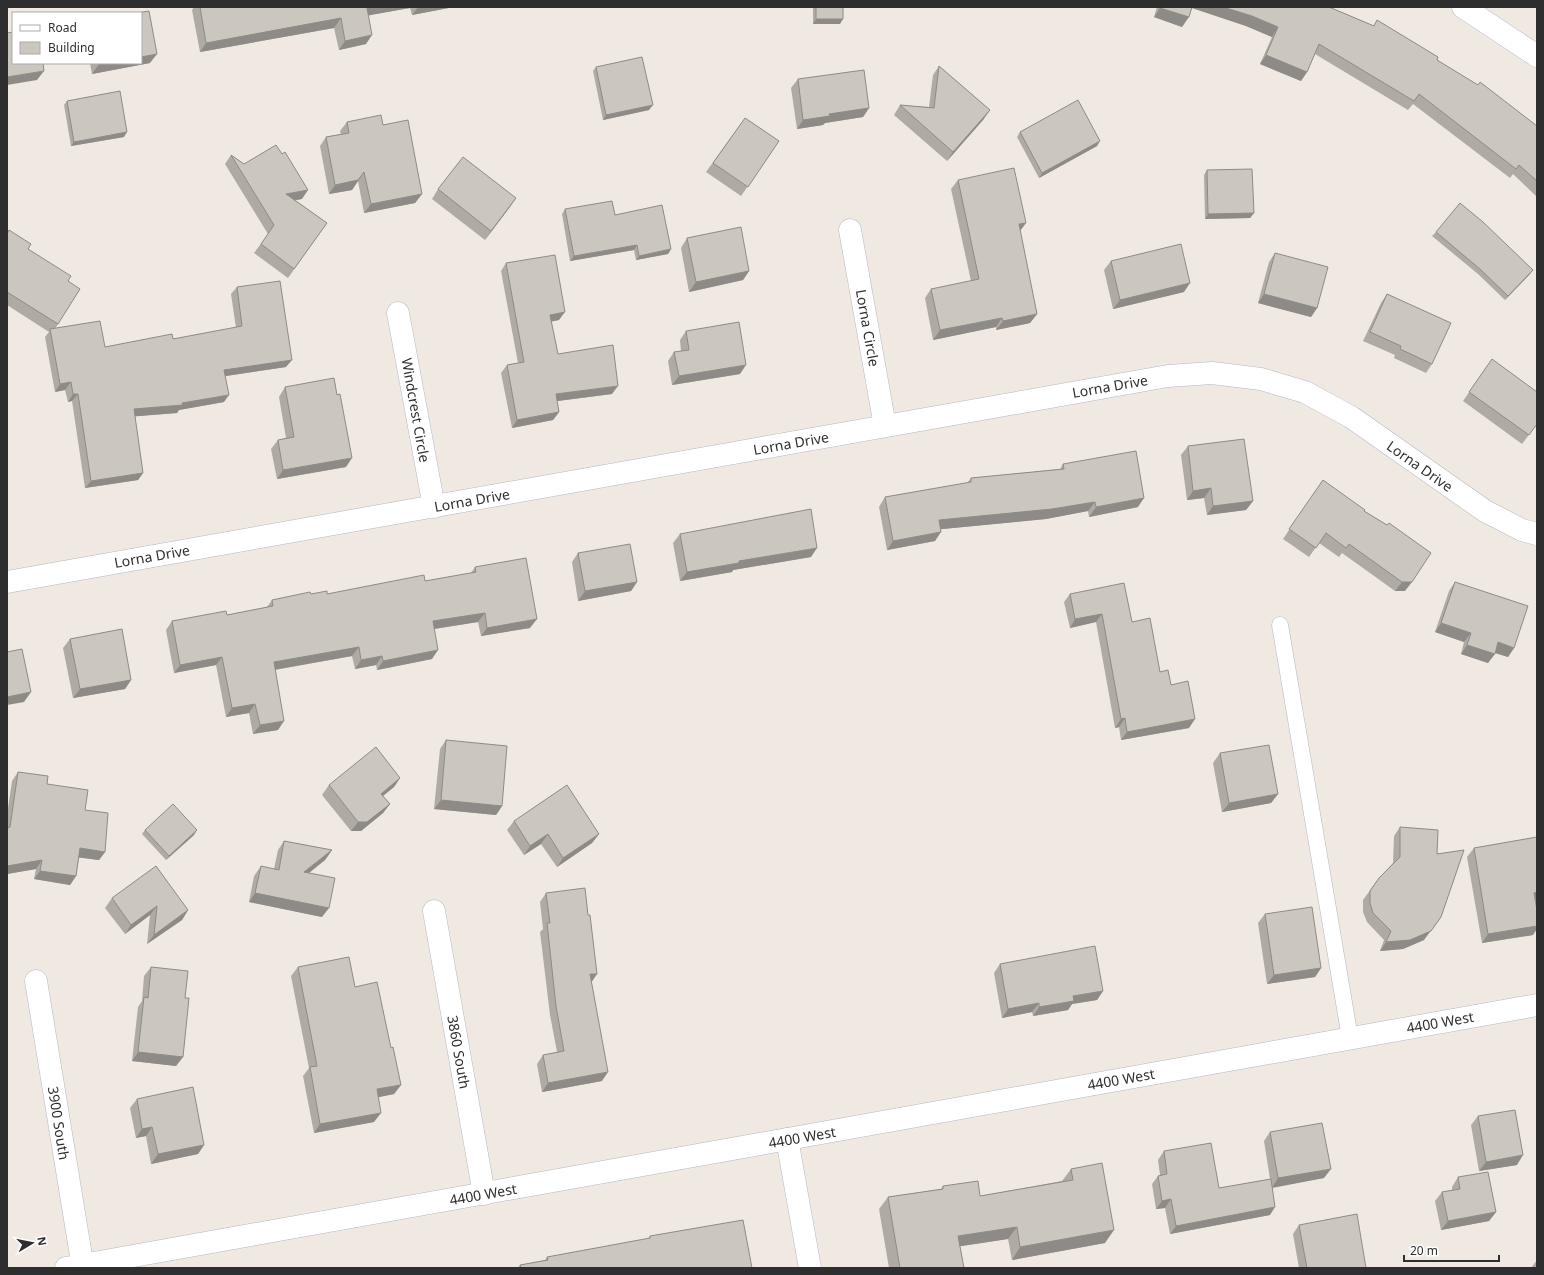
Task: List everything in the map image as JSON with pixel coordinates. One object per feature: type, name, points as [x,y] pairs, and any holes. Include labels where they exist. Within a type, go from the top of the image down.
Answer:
[{"type":"street","points":[[1463,7],[1537,56]]},
{"type":"street","name":"Lorna Circle","points":[[850,230],[885,426]]},
{"type":"street","name":"Windcrest Circle","points":[[398,313],[434,507]]},
{"type":"street","name":"Lorna Drive","points":[[7,582],[1168,376],[1212,373],[1260,379],[1305,392],[1351,417],[1485,511],[1522,530],[1537,534]]},
{"type":"street","name":"3860 South","points":[[434,911],[484,1194]]},
{"type":"street","name":"3900 South","points":[[36,981],[77,1267]]},
{"type":"street","name":"4400 West","points":[[77,1267],[1537,1005]]},
{"type":"street","points":[[786,1139],[810,1268]]},
{"type":"lane","points":[[1280,625],[1350,1038]]},
{"type":"building","points":[[200,7],[370,7],[367,8],[372,35],[345,41],[341,18],[206,43]]},
{"type":"building","points":[[816,7],[843,7],[843,19],[816,19]]},
{"type":"building","points":[[1160,7],[1192,7],[1189,17]]},
{"type":"building","points":[[1223,7],[1329,7],[1374,26],[1377,20],[1438,57],[1437,60],[1478,85],[1480,82],[1537,126],[1537,181],[1519,165],[1516,169],[1419,94],[1414,101],[1319,44],[1307,72],[1266,55],[1278,27],[1252,16]]},
{"type":"building","points":[[149,11],[157,54],[142,57],[142,12]]},
{"type":"building","points":[[12,32],[12,64],[43,64],[44,71],[7,77],[7,33]]},
{"type":"building","points":[[642,57],[653,105],[606,115],[596,67]]},
{"type":"building","points":[[939,66],[990,110],[953,152],[900,105],[934,108]]},
{"type":"building","points":[[864,70],[869,108],[829,114],[830,116],[803,120],[798,79]]},
{"type":"building","points":[[120,91],[127,132],[74,142],[67,101]]},
{"type":"building","points":[[1078,100],[1100,141],[1042,173],[1020,132]]},
{"type":"building","points":[[381,115],[383,125],[408,120],[422,194],[371,204],[364,172],[358,180],[335,185],[326,137],[349,133],[347,122]]},
{"type":"building","points":[[745,118],[779,141],[748,187],[713,163]]},
{"type":"building","points":[[276,145],[282,154],[285,152],[308,190],[286,194],[327,223],[294,269],[261,244],[274,225],[231,155],[244,164]]},
{"type":"building","points":[[463,157],[516,198],[491,231],[438,189]]},
{"type":"building","points":[[1014,168],[1026,223],[1019,224],[1037,314],[1003,321],[1002,318],[940,330],[931,289],[979,279],[958,180]]},
{"type":"building","points":[[1252,169],[1254,213],[1208,214],[1207,170]]},
{"type":"building","points":[[612,201],[615,215],[662,205],[671,249],[639,256],[637,245],[574,256],[565,209]]},
{"type":"building","points":[[1460,203],[1483,222],[1533,270],[1508,296],[1481,270],[1436,232]]},
{"type":"building","points":[[741,227],[749,271],[696,282],[687,238]]},
{"type":"building","points":[[9,230],[31,244],[28,249],[71,276],[68,281],[80,289],[58,324],[7,292],[7,234]]},
{"type":"building","points":[[1181,244],[1190,283],[1120,300],[1111,261]]},
{"type":"building","points":[[1275,253],[1328,267],[1317,308],[1264,294]]},
{"type":"building","points":[[555,255],[565,312],[550,315],[558,354],[613,345],[618,386],[556,394],[559,412],[517,420],[507,365],[524,362],[506,263]]},
{"type":"building","points":[[280,281],[292,360],[224,370],[229,395],[182,403],[183,405],[134,409],[143,473],[91,481],[78,394],[73,394],[71,382],[60,384],[50,329],[100,321],[105,347],[172,334],[173,339],[242,326],[237,287]]},
{"type":"building","points":[[1387,294],[1451,323],[1432,364],[1400,349],[1401,346],[1370,332]]},
{"type":"building","points":[[739,322],[746,365],[679,376],[674,352],[689,350],[686,331]]},
{"type":"building","points":[[1492,359],[1537,392],[1537,424],[1529,435],[1469,392]]},
{"type":"building","points":[[334,378],[337,395],[340,394],[352,458],[283,470],[278,440],[294,437],[285,387]]},
{"type":"building","points":[[1244,439],[1253,501],[1213,506],[1211,488],[1193,491],[1188,446]]},
{"type":"building","points":[[1136,451],[1144,498],[1096,507],[1095,502],[1052,509],[939,520],[941,532],[893,541],[885,497],[971,482],[971,478],[1064,469],[1063,464]]},
{"type":"building","points":[[1323,480],[1365,510],[1364,511],[1387,525],[1389,523],[1431,553],[1412,582],[1402,582],[1349,544],[1346,548],[1326,533],[1316,548],[1289,529]]},
{"type":"building","points":[[811,509],[817,548],[739,561],[739,563],[687,572],[680,534]]},
{"type":"building","points":[[630,544],[637,582],[585,591],[578,553]]},
{"type":"building","points":[[526,558],[537,619],[487,628],[485,613],[433,621],[438,650],[383,661],[382,656],[361,660],[359,647],[274,662],[284,721],[260,725],[255,704],[232,708],[222,657],[180,665],[172,621],[226,611],[227,615],[273,606],[272,600],[310,592],[311,594],[327,591],[327,594],[424,575],[425,581],[476,572],[475,567]]},
{"type":"building","points":[[1455,582],[1528,606],[1514,648],[1498,642],[1495,654],[1467,645],[1471,633],[1441,623]]},
{"type":"building","points":[[1124,583],[1132,622],[1150,618],[1160,672],[1168,670],[1171,685],[1188,681],[1195,719],[1127,732],[1125,718],[1121,719],[1102,614],[1075,619],[1070,594]]},
{"type":"building","points":[[122,629],[131,680],[80,689],[70,639]]},
{"type":"building","points":[[22,649],[31,692],[7,697],[7,652]]},
{"type":"building","points":[[446,740],[507,746],[502,806],[441,800]]},
{"type":"building","points":[[1269,745],[1278,794],[1229,803],[1220,753]]},
{"type":"building","points":[[376,747],[400,778],[381,794],[390,804],[367,822],[358,822],[329,785]]},
{"type":"building","points":[[18,772],[48,776],[47,784],[88,790],[85,810],[108,813],[105,852],[80,848],[76,876],[40,871],[42,860],[7,866],[7,828],[10,827]]},
{"type":"building","points":[[567,785],[599,834],[563,858],[548,834],[530,846],[514,821]]},
{"type":"building","points":[[173,804],[197,830],[169,856],[145,830]]},
{"type":"building","points":[[1400,827],[1438,830],[1437,854],[1464,850],[1441,917],[1431,931],[1410,940],[1386,942],[1391,931],[1373,913],[1370,903],[1370,891],[1379,878],[1400,857]]},
{"type":"building","points":[[1537,837],[1537,892],[1534,893],[1537,910],[1537,926],[1488,934],[1474,848]]},
{"type":"building","points":[[284,841],[332,850],[304,872],[335,878],[329,908],[255,893],[261,866],[279,870]]},
{"type":"building","points":[[156,866],[188,910],[154,935],[157,906],[131,925],[112,898]]},
{"type":"building","points":[[585,888],[588,915],[590,915],[597,974],[590,974],[608,1072],[548,1083],[543,1055],[564,1051],[556,1006],[547,923],[550,923],[546,893]]},
{"type":"building","points":[[1312,907],[1321,968],[1274,975],[1265,914]]},
{"type":"building","points":[[1095,946],[1103,991],[1073,996],[1074,1001],[1039,1007],[1039,1003],[1008,1009],[1000,964]]},
{"type":"building","points":[[349,957],[355,987],[377,982],[391,1048],[393,1047],[401,1085],[377,1089],[381,1113],[320,1124],[310,1067],[317,1066],[298,967]]},
{"type":"building","points":[[151,967],[188,971],[185,998],[189,998],[183,1057],[138,1052],[144,997],[148,998]]},
{"type":"building","points":[[193,1087],[204,1145],[158,1154],[152,1127],[142,1129],[137,1099]]},
{"type":"building","points":[[1515,1110],[1523,1155],[1486,1162],[1478,1116]]},
{"type":"building","points":[[1322,1123],[1331,1169],[1278,1178],[1270,1132]]},
{"type":"building","points":[[1211,1143],[1219,1188],[1271,1179],[1275,1207],[1176,1226],[1171,1199],[1162,1201],[1158,1176],[1167,1174],[1164,1151]]},
{"type":"building","points":[[1102,1163],[1114,1230],[1020,1247],[1017,1227],[958,1236],[964,1268],[900,1268],[888,1197],[943,1189],[943,1186],[978,1181],[980,1196],[1073,1180],[1071,1169]]},
{"type":"building","points":[[1488,1172],[1496,1212],[1448,1221],[1442,1192],[1460,1189],[1458,1177]]},
{"type":"building","points":[[1357,1214],[1366,1268],[1307,1268],[1299,1225]]},
{"type":"building","points":[[743,1220],[752,1268],[521,1268],[520,1265],[548,1260],[547,1257],[650,1238],[650,1236]]}]
